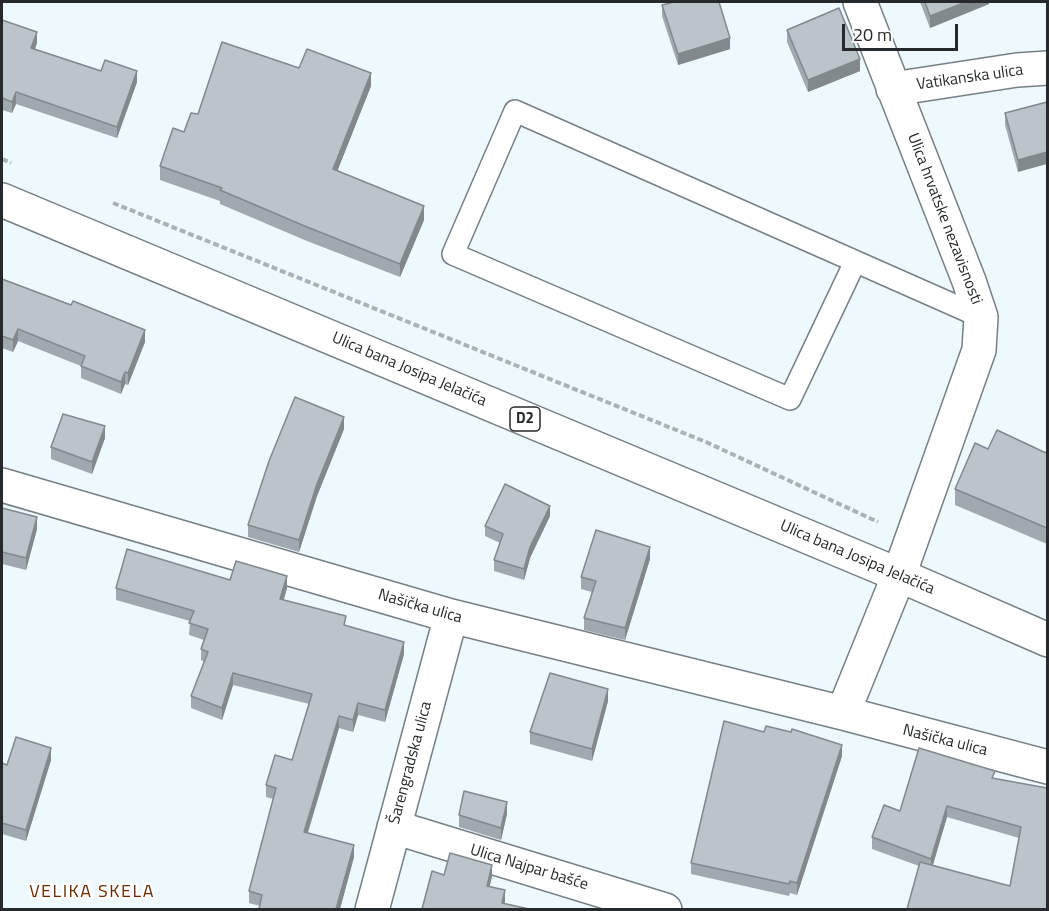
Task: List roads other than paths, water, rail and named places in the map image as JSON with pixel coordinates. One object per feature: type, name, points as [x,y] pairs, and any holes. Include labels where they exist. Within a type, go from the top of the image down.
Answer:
[{"type":"street","name":"Ulica hrvatske nezavisnosti","points":[[860,2],[981,317],[979,350],[899,575]]},
{"type":"street","name":"Vatikanska ulica","points":[[894,89],[1017,70],[1047,68]]},
{"type":"street","name":"Ulica bana Josipa Jelačića","points":[[2,200],[899,575],[1047,640]]},
{"type":"street","name":"Našička ulica","points":[[2,486],[451,616],[843,713],[1047,767]]},
{"type":"street","points":[[843,713],[899,575]]},
{"type":"street","name":"Šarengradska ulica","points":[[372,909],[451,616]]},
{"type":"street","name":"Ulica Najpar bašće","points":[[394,827],[665,909]]},
{"type":"lane","points":[[855,262],[790,399],[453,254],[515,111],[981,317]]},
{"type":"district","name":"VELIKA SKELA","points":[[92,893]]}]
